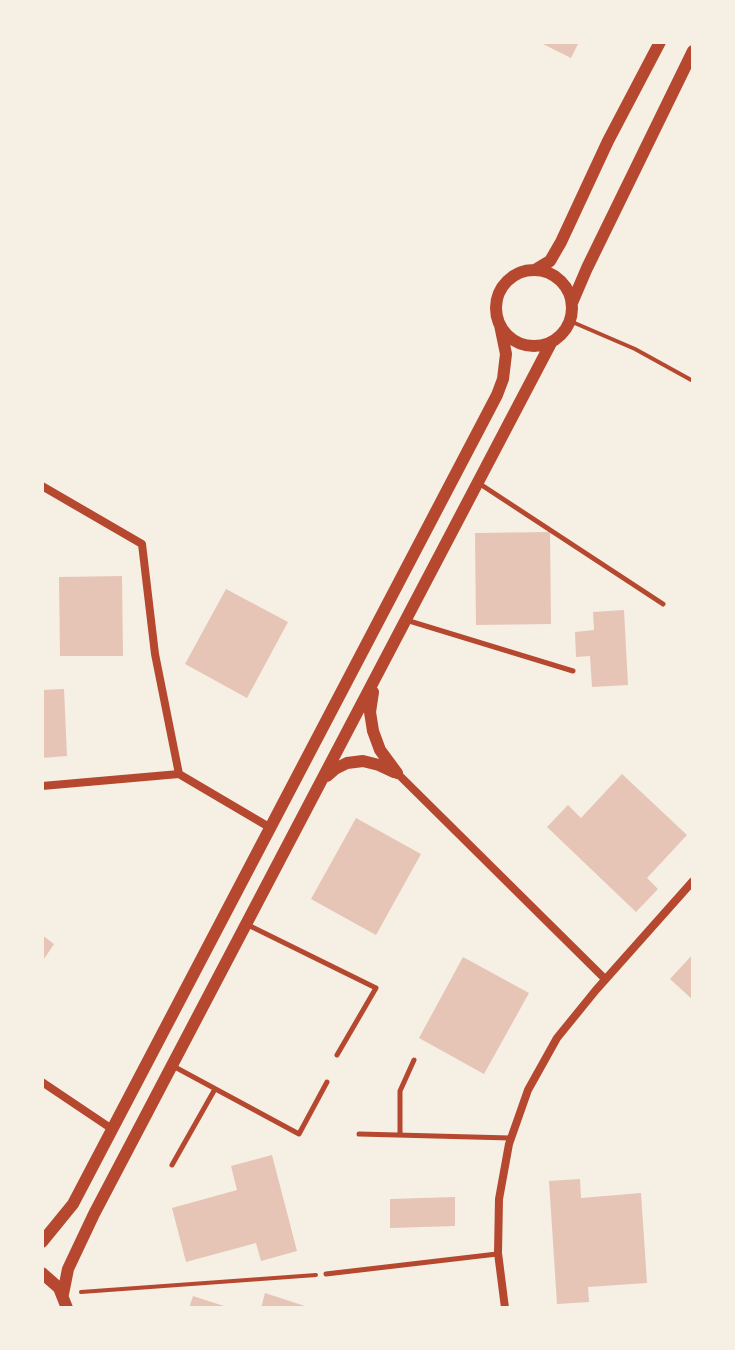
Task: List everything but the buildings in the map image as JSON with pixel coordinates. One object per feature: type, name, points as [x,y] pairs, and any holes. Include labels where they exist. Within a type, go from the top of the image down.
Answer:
[{"type":"street","points":[[42,1242],[73,1204],[497,395],[503,379],[506,354],[497,308],[501,291],[513,277],[550,261],[660,42]]},
{"type":"street","points":[[63,1294],[68,1269],[172,1066],[551,343],[564,332],[570,321],[572,303],[587,268],[688,75],[693,51]]},
{"type":"street","points":[[535,270],[562,282],[572,303]]},
{"type":"street","points":[[500,325],[511,339],[522,344],[540,346],[551,343]]},
{"type":"street","points":[[42,486],[142,544],[155,654],[179,774]]},
{"type":"street","points":[[375,680],[370,712],[373,731],[380,750],[397,773],[605,979]]},
{"type":"street","points":[[322,781],[347,763],[363,761],[397,773]]},
{"type":"street","points":[[42,786],[179,774],[269,827]]},
{"type":"street","points":[[505,1308],[498,1253],[499,1199],[511,1138],[528,1090],[557,1038],[693,881]]},
{"type":"street","points":[[42,1082],[112,1129]]},
{"type":"street","points":[[42,1273],[63,1294],[67,1308]]},
{"type":"lane","points":[[478,483],[663,604]]},
{"type":"lane","points":[[406,620],[573,671]]},
{"type":"lane","points":[[246,924],[376,988],[337,1055]]},
{"type":"lane","points":[[400,1135],[400,1091],[414,1060]]},
{"type":"lane","points":[[172,1066],[299,1134],[327,1082]]},
{"type":"lane","points":[[172,1165],[215,1089]]},
{"type":"lane","points":[[359,1134],[511,1138]]},
{"type":"lane","points":[[326,1274],[498,1253]]},
{"type":"path","points":[[570,321],[646,354],[693,381]]},
{"type":"path","points":[[63,1294],[326,1274]]}]
